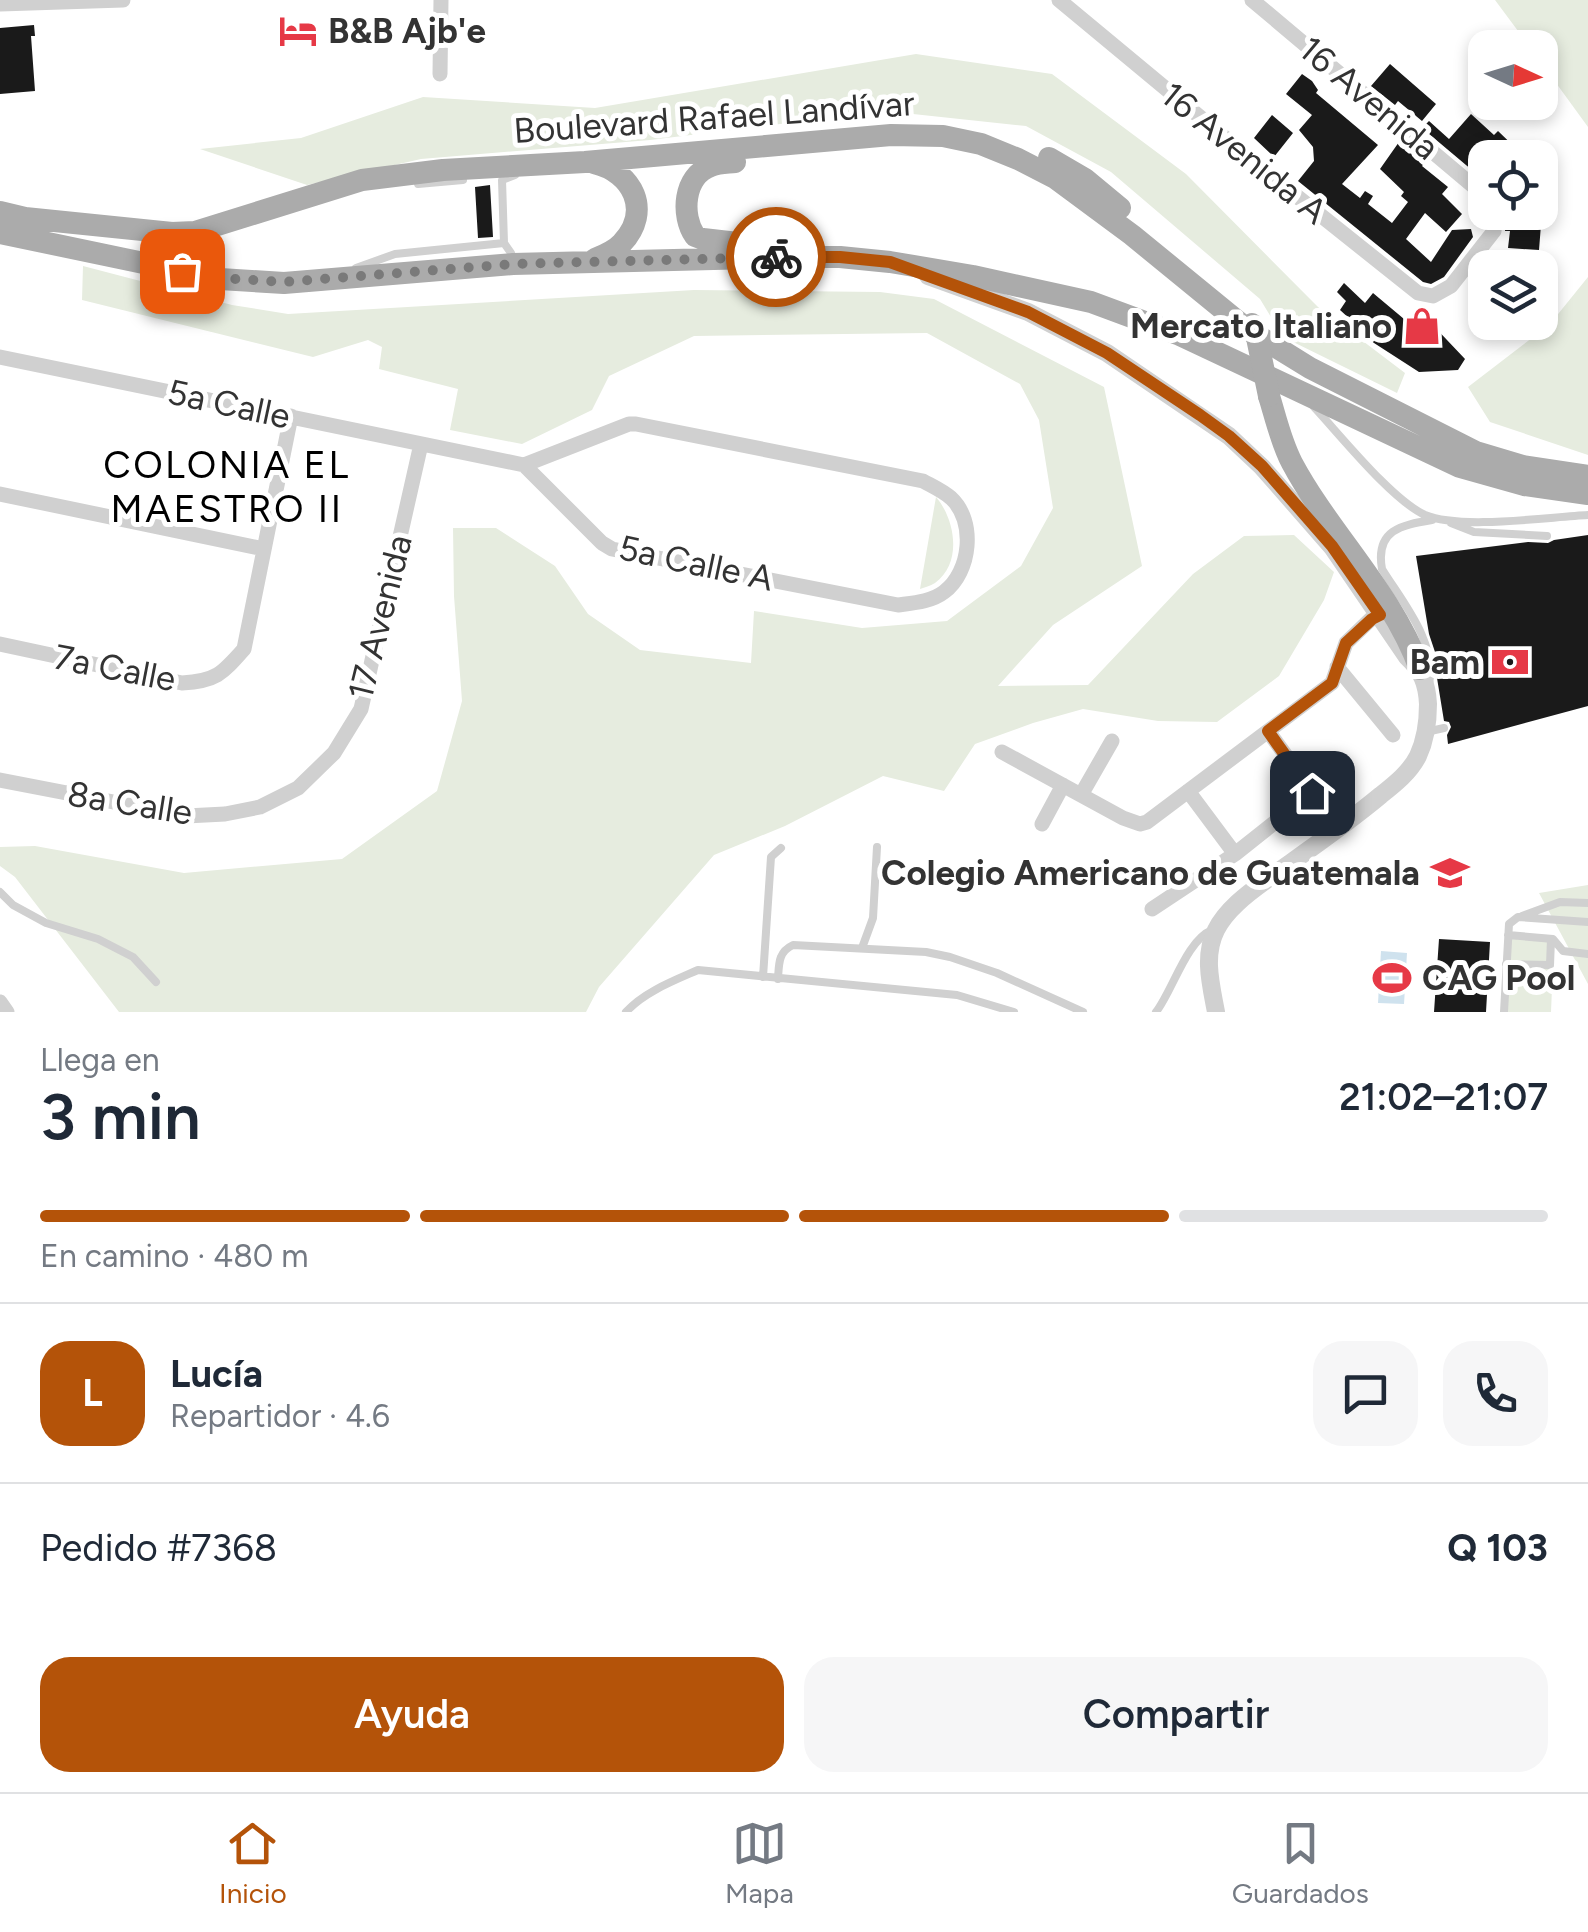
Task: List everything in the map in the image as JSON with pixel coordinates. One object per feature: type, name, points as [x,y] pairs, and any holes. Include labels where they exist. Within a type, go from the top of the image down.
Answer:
[{"type":"main road","points":[[840,257],[802,246],[710,242],[695,236],[686,207],[693,178],[712,165],[772,156],[837,132],[884,125],[939,124],[1024,145],[1085,180],[1242,310],[1256,333],[1290,460],[1368,573],[1419,665]]},
{"type":"main road","name":"Boulevard Rafael Landívar","points":[[0,212],[172,234],[195,232],[370,184],[443,170],[585,162],[891,135],[943,136],[981,144],[1055,178],[1247,328],[1310,368],[1476,452],[1523,466],[1588,476]]},
{"type":"main road","points":[[585,162],[601,164],[619,173],[633,190],[636,207],[630,232],[622,243],[587,262]]},
{"type":"main road","points":[[0,233],[220,278],[284,282],[509,253],[587,262],[840,257],[890,262],[1091,302],[1197,342],[1460,467],[1524,485],[1588,494]]},
{"type":"main road","points":[[0,242],[27,240]]},
{"type":"street","points":[[0,4],[122,0]]},
{"type":"street","points":[[440,74],[441,0]]},
{"type":"street","name":"16 Avenida A","points":[[1060,0],[1418,293],[1433,296],[1451,286],[1494,230]]},
{"type":"street","name":"16 Avenida","points":[[1252,0],[1468,182]]},
{"type":"street","points":[[890,262],[1028,312],[1107,353],[1229,436],[1262,466],[1332,546],[1407,657],[1419,665],[1435,730],[1402,778],[1251,892],[1216,928],[1208,956],[1216,1012]]},
{"type":"street","name":"5a Calle","points":[[0,358],[524,465]]},
{"type":"street","points":[[0,494],[264,549],[291,416]]},
{"type":"street","name":"5a Calle A","points":[[636,424],[923,482],[951,498],[959,510],[966,525],[964,560],[945,592],[922,602],[898,606],[612,548],[602,543],[524,465],[636,424]]},
{"type":"street","name":"17 Avenida","points":[[260,807],[298,788],[334,754],[361,709],[421,444]]},
{"type":"street","name":"7a Calle","points":[[0,644],[182,683],[207,682],[244,649],[264,549]]},
{"type":"street","points":[[1002,752],[1140,824],[1148,822],[1332,683],[1346,643],[1380,615]]},
{"type":"street","points":[[1338,667],[1393,735]]},
{"type":"street","points":[[1152,909],[1316,797],[1268,731]]},
{"type":"street","points":[[1081,795],[1112,741]]},
{"type":"street","name":"8a Calle","points":[[0,780],[186,816],[260,807]]},
{"type":"street","points":[[1042,824],[1063,786]]},
{"type":"street","points":[[1188,792],[1235,854]]},
{"type":"street","points":[[0,1002],[7,1012]]},
{"type":"lane","points":[[416,184],[577,171],[585,162]]},
{"type":"lane","points":[[509,253],[502,180],[513,175]]},
{"type":"lane","points":[[1301,393],[1394,493],[1426,515],[1470,523],[1588,515]]},
{"type":"lane","points":[[1427,693],[1432,669],[1428,653],[1421,633],[1382,569],[1384,540],[1410,523],[1443,519],[1474,532],[1547,536]]},
{"type":"lane","points":[[862,948],[873,918],[877,846]]},
{"type":"lane","points":[[763,978],[772,857],[781,848]]},
{"type":"lane","points":[[0,892],[14,906],[46,923],[98,939],[134,957],[156,982]]},
{"type":"lane","points":[[1504,1012],[1509,924],[1560,902],[1588,903]]},
{"type":"lane","points":[[1518,917],[1588,922]]},
{"type":"lane","points":[[1156,1012],[1193,948],[1204,933],[1216,928]]},
{"type":"lane","points":[[1508,935],[1552,939],[1563,951],[1588,954]]},
{"type":"lane","points":[[1506,964],[1550,965],[1552,939]]},
{"type":"lane","points":[[778,980],[780,958],[789,947],[798,944],[926,952],[998,973],[1083,1012]]},
{"type":"lane","points":[[626,1012],[670,982],[698,970],[957,994],[1014,1012]]},
{"type":"shaded area","points":[[1495,0],[1588,0],[1588,127],[1558,86],[1558,30],[1517,30]]},
{"type":"shaded area","points":[[916,54],[1052,74],[1186,174],[1318,307],[1405,373],[1397,393],[1283,337],[1260,299],[1111,172],[1026,126],[885,111],[650,140],[421,159],[307,185],[200,149],[301,138],[423,97],[595,108]]},
{"type":"shaded area","points":[[83,266],[232,305],[288,314],[694,290],[880,292],[934,299],[1104,387],[1142,566],[1053,625],[998,686],[1088,685],[1193,574],[1244,536],[1294,535],[1334,572],[1324,600],[1279,676],[1217,722],[1158,721],[1083,709],[975,744],[944,791],[883,776],[785,826],[714,855],[599,987],[586,1012],[119,1012],[15,877],[0,866],[0,847],[35,846],[184,873],[342,859],[437,791],[462,701],[453,528],[496,528],[555,566],[588,614],[640,650],[751,663],[754,611],[862,628],[947,621],[1021,566],[1053,508],[1039,420],[1020,384],[927,333],[694,336],[609,376],[592,410],[522,444],[450,430],[458,389],[379,369],[382,347],[368,340],[313,357],[82,300]]},
{"type":"shaded area","points":[[1588,277],[1588,455],[1490,422],[1468,387],[1529,340],[1558,340],[1558,314]]},
{"type":"shaded area","points":[[936,497],[948,517],[953,553],[944,574],[920,589]]},
{"type":"shaded area","points":[[1588,885],[1588,984],[1539,893]]},
{"type":"shaded area","points":[[1506,937],[1554,939],[1551,1012],[1503,1012]]},
{"type":"water","name":"CAG Pool","points":[[1381,951],[1407,953],[1404,1004],[1378,1003]]},
{"type":"building","points":[[34,25],[35,36],[31,36],[35,91],[0,94],[0,28]]},
{"type":"building","points":[[1390,64],[1436,104],[1422,121],[1371,86]]},
{"type":"building","points":[[1302,74],[1312,81],[1316,93],[1378,145],[1342,184],[1360,198],[1365,191],[1373,196],[1368,204],[1392,223],[1408,202],[1401,196],[1404,192],[1380,169],[1399,142],[1426,161],[1422,166],[1448,187],[1442,194],[1462,214],[1446,232],[1425,213],[1406,239],[1431,262],[1452,230],[1471,230],[1473,237],[1444,277],[1431,284],[1423,282],[1298,181],[1314,161],[1313,147],[1299,130],[1312,115],[1286,94]]},
{"type":"building","points":[[1272,115],[1293,133],[1274,157],[1254,138]]},
{"type":"building","points":[[1468,117],[1478,120],[1494,135],[1498,131],[1507,140],[1468,140],[1468,167],[1422,128],[1429,121],[1449,139]]},
{"type":"building","points":[[490,185],[493,237],[478,238],[475,187]]},
{"type":"building","points":[[1541,230],[1539,250],[1508,248],[1510,231],[1505,231]]},
{"type":"building","points":[[1344,283],[1365,303],[1373,293],[1404,319],[1429,321],[1465,359],[1458,370],[1419,372],[1374,343],[1340,310],[1346,301],[1337,292]]},
{"type":"building","points":[[1588,535],[1588,706],[1448,744],[1451,727],[1444,721],[1416,556],[1548,543]]},
{"type":"building","points":[[1439,939],[1490,942],[1486,1012],[1434,1012]]},
{"type":"way so far","points":[[182,271],[252,282],[284,282],[514,264],[776,257]]},
{"type":"place","name":"B&B Ajb'e","points":[[298,31]]},
{"type":"place","name":"Mercato Italiano","points":[[1422,326]]},
{"type":"place","name":"Bam","points":[[1510,662]]},
{"type":"place","name":"Colegio Americano de Guatemala","points":[[1450,873]]},
{"type":"place","name":"CAG Pool","points":[[1392,978]]},
{"type":"district","name":"COLONIA EL MAESTRO II","points":[[227,487]]},
{"type":"route","points":[[776,257],[890,262],[1028,312],[1107,353],[1229,436],[1262,466],[1332,546],[1380,615],[1346,643],[1332,683],[1268,731],[1312,793]]}]
